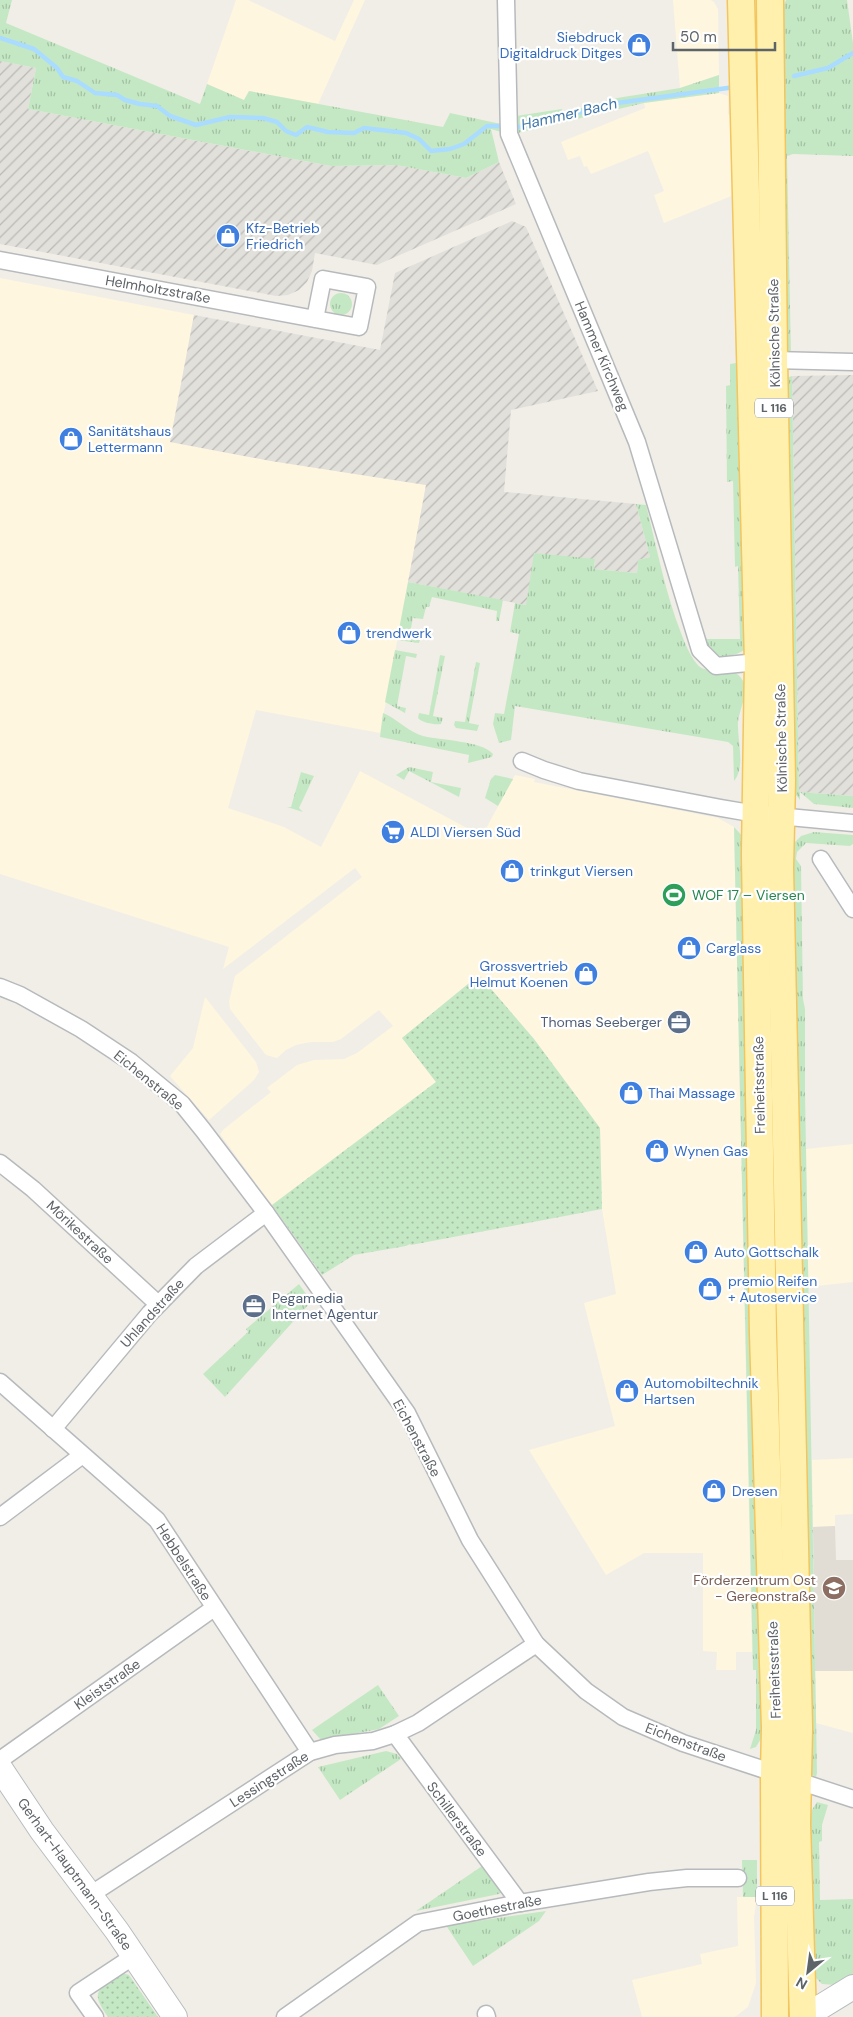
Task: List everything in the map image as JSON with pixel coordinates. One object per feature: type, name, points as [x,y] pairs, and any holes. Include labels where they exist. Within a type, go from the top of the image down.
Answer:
[{"type":"main road","name":"Kölnische Straße","points":[[741,0],[758,662],[769,815]]},
{"type":"main road","name":"Kölnische Straße","points":[[769,815],[774,360],[770,0]]},
{"type":"main road","name":"Freiheitsstraße","points":[[769,815],[755,855],[763,1333],[775,1728],[775,2017]]},
{"type":"main road","name":"Freiheitsstraße","points":[[769,815],[780,877],[800,1728],[797,1824],[804,2017]]},
{"type":"street","name":"Hammer Kirchweg","points":[[506,0],[509,127],[637,442],[700,650],[716,666],[758,662]]},
{"type":"street","name":"Helmholtzstraße","points":[[0,260],[315,319]]},
{"type":"street","points":[[774,360],[853,362]]},
{"type":"street","points":[[522,761],[544,770],[579,780],[769,815],[853,822]]},
{"type":"street","points":[[821,859],[853,909]]},
{"type":"street","name":"Eichenstraße","points":[[0,987],[20,994],[81,1029],[131,1062],[182,1104],[266,1213],[407,1413],[470,1540],[536,1644],[586,1691],[623,1717],[683,1743],[853,1799]]},
{"type":"street","name":"Mörikestraße","points":[[0,1163],[40,1196],[158,1304]]},
{"type":"street","name":"Uhlandstraße","points":[[53,1429],[158,1304],[196,1266],[266,1213]]},
{"type":"street","name":"Hebbelstraße","points":[[0,1382],[81,1456],[157,1520],[310,1752]]},
{"type":"street","points":[[0,1517],[81,1456]]},
{"type":"street","name":"Kleiststraße","points":[[0,1760],[214,1608]]},
{"type":"street","name":"Lessingstraße","points":[[90,1895],[310,1752],[335,1745],[373,1741],[395,1734],[418,1723],[536,1644]]},
{"type":"street","name":"Schillerstraße","points":[[395,1734],[520,1903]]},
{"type":"street","name":"Gerhart-Hauptmann-Straße","points":[[0,1768],[42,1831],[134,1956],[174,2017]]},
{"type":"street","name":"Goethestraße","points":[[285,2017],[418,1923],[520,1903],[649,1882],[687,1878],[738,1878]]},
{"type":"street","points":[[95,2017],[78,1993],[134,1956]]},
{"type":"street","points":[[804,2017],[853,1987]]},
{"type":"shaded area","points":[[236,0],[248,0],[335,41],[354,0],[365,0],[318,104],[249,91],[244,100],[207,84]]},
{"type":"shaded area","points":[[673,0],[711,0],[718,9],[719,75],[680,88]]},
{"type":"shaded area","points":[[0,61],[36,68],[28,109],[331,166],[396,165],[466,178],[499,162],[516,204],[377,265],[315,253],[312,271],[307,282],[299,290],[288,295],[276,296],[0,244]]},
{"type":"shaded area","points":[[719,93],[728,96],[728,114],[732,117],[734,195],[664,223],[654,195],[664,191],[648,151],[591,174],[587,166],[584,167],[580,156],[568,160],[561,142],[645,108],[644,103]]},
{"type":"shaded area","points":[[512,221],[526,227],[598,391],[511,410],[504,492],[636,504],[650,557],[638,560],[637,573],[594,569],[595,559],[526,605],[408,582],[426,485],[271,461],[170,442],[194,315],[380,350],[395,273]]},
{"type":"shaded area","points":[[0,278],[194,315],[170,442],[271,461],[426,485],[380,733],[256,710],[228,808],[284,827],[321,847],[360,771],[482,836],[515,775],[535,779],[534,782],[718,818],[734,827],[752,1652],[736,1652],[736,1670],[716,1670],[717,1652],[703,1651],[703,1553],[644,1553],[606,1575],[529,1450],[615,1426],[584,1303],[616,1294],[602,1209],[600,1128],[534,1039],[479,975],[402,1038],[436,1082],[272,1205],[220,1134],[271,1092],[267,1088],[297,1065],[314,1060],[344,1059],[357,1053],[393,1026],[379,1010],[341,1039],[333,1042],[311,1042],[296,1045],[286,1050],[277,1058],[266,1055],[230,1009],[229,1002],[235,976],[362,877],[355,868],[223,969],[229,947],[0,874]]},
{"type":"shaded area","points":[[853,375],[853,796],[799,792],[792,376]]},
{"type":"shaded area","points":[[205,997],[256,1062],[259,1072],[254,1080],[209,1120],[170,1076],[193,1048]]},
{"type":"shaded area","points":[[853,1144],[853,1282],[808,1287],[806,1149]]},
{"type":"shaded area","points":[[853,1458],[853,1514],[835,1515],[835,1526],[813,1527],[812,1460]]},
{"type":"shaded area","name":"Förderzentrum Ost - Gereonstraße","points":[[835,1526],[836,1560],[853,1560],[853,1671],[815,1671],[813,1527]]},
{"type":"shaded area","points":[[815,1671],[853,1671],[853,1733],[816,1723]]},
{"type":"shaded area","points":[[737,1897],[757,1897],[754,1917],[756,1983],[748,2007],[735,2017],[642,2017],[632,1980],[702,1964],[700,1954],[738,1946]]},
{"type":"green space","points":[[0,0],[12,0],[6,23],[200,104],[207,84],[244,100],[249,91],[443,127],[450,113],[501,124],[501,132],[491,129],[499,162],[466,178],[396,165],[331,166],[28,109],[36,68],[0,61]]},
{"type":"green space","points":[[786,0],[847,0],[853,43],[853,156],[793,154],[787,156],[791,354],[782,347],[779,16]]},
{"type":"green space","points":[[719,75],[719,93],[644,103],[518,133],[516,116],[562,109],[563,113],[617,98],[680,88]]},
{"type":"green space","points":[[732,117],[736,132],[744,650],[736,654],[721,656],[709,650],[702,635],[707,639],[740,639],[738,566],[735,567],[733,481],[727,482],[726,386],[730,385],[730,364],[736,363]]},
{"type":"green space","points":[[341,293],[351,300],[352,304],[345,314],[341,315],[331,308],[330,304],[337,294]]},
{"type":"green space","points":[[792,376],[800,800],[791,788],[783,379]]},
{"type":"green space","points":[[636,504],[646,505],[670,602],[692,657],[697,664],[707,670],[727,671],[739,675],[745,686],[738,722],[740,768],[734,781],[733,746],[728,742],[515,706],[511,740],[499,743],[493,724],[495,713],[504,714],[519,634],[510,632],[515,603],[526,605],[534,553],[595,559],[594,569],[637,573],[638,560],[650,557]]},
{"type":"green space","points":[[408,582],[503,600],[499,621],[496,621],[497,611],[432,597],[429,607],[426,607],[423,619],[413,618],[409,638],[420,640],[419,643],[397,640]]},
{"type":"green space","points":[[395,650],[417,654],[416,658],[406,656],[397,706],[406,708],[405,713],[385,702]]},
{"type":"green space","points":[[440,655],[445,656],[433,716],[443,718],[441,724],[435,724],[418,718],[419,713],[429,715]]},
{"type":"green space","points":[[476,662],[480,663],[469,723],[479,725],[477,731],[456,728],[454,725],[455,721],[465,722]]},
{"type":"green space","points":[[383,713],[418,734],[480,746],[493,754],[492,757],[468,763],[469,755],[380,737]]},
{"type":"green space","points":[[409,767],[433,772],[431,782],[461,788],[459,797],[409,771],[404,780],[396,775]]},
{"type":"green space","points":[[301,772],[314,776],[299,808],[303,812],[287,807],[291,807]]},
{"type":"green space","points":[[495,775],[513,779],[498,806],[485,798],[491,779]]},
{"type":"green space","points":[[800,792],[853,796],[853,808],[814,804]]},
{"type":"green space","points":[[734,827],[746,840],[762,1737],[756,1747],[750,1749],[756,1730],[756,1670],[753,1670]]},
{"type":"green space","points":[[814,832],[853,835],[853,844],[850,846],[806,843],[797,852],[796,859],[801,866],[803,999],[805,1009],[816,1777],[809,1773],[790,847],[801,836]]},
{"type":"green space","points":[[479,975],[534,1039],[600,1128],[602,1209],[354,1255],[322,1275],[272,1205],[436,1082],[402,1038]]},
{"type":"green space","points":[[299,1284],[309,1298],[309,1304],[225,1397],[203,1374],[248,1332],[246,1329]]},
{"type":"green space","points":[[378,1685],[399,1716],[379,1729],[321,1740],[312,1730]]},
{"type":"green space","points":[[386,1751],[397,1754],[401,1759],[340,1800],[318,1767]]},
{"type":"green space","points":[[817,1802],[828,1805],[822,1825],[822,1841],[819,1842],[820,1900],[853,1899],[853,1974],[835,1985],[822,1984],[813,1975],[810,1813]]},
{"type":"green space","points":[[742,1860],[757,1860],[757,1897],[743,1897]]},
{"type":"green space","points":[[485,1864],[503,1891],[499,1894],[416,1911]]},
{"type":"green space","points":[[546,1911],[539,1921],[473,1966],[447,1927],[457,1924]]},
{"type":"green space","points":[[122,1973],[129,1975],[158,2017],[108,2017],[99,2001],[99,1991]]},
{"type":"waterway","name":"Hammer Bach","points":[[0,38],[34,49],[57,68],[63,77],[77,81],[95,93],[117,95],[125,100],[157,106],[170,116],[196,125],[230,117],[263,118],[277,122],[286,131],[296,135],[307,127],[328,132],[354,133],[364,128],[406,133],[419,139],[431,151],[450,149],[464,144],[487,126],[505,126]]},
{"type":"waterway","name":"Hammer Bach","points":[[794,76],[828,68],[853,53]]},
{"type":"waterway","name":"Hammer Bach","points":[[513,126],[520,127],[617,103],[735,87]]},
{"type":"place","name":"Siebdruck Digitaldruck Ditges","points":[[639,45]]},
{"type":"place","name":"Kfz-Betrieb Friedrich","points":[[228,236]]},
{"type":"place","name":"Sanitätshaus Lettermann","points":[[71,439]]},
{"type":"place","name":"trendwerk","points":[[349,633]]},
{"type":"place","name":"ALDI Viersen Süd","points":[[393,832]]},
{"type":"place","name":"trinkgut Viersen","points":[[512,871]]},
{"type":"place","name":"WOF 17 – Viersen","points":[[674,895]]},
{"type":"place","name":"Carglass","points":[[689,948]]},
{"type":"place","name":"Grossvertrieb Helmut Koenen","points":[[586,974]]},
{"type":"place","name":"Thomas Seeberger","points":[[679,1022]]},
{"type":"place","name":"Thai Massage","points":[[631,1093]]},
{"type":"place","name":"Wynen Gas","points":[[657,1151]]},
{"type":"place","name":"Auto Gottschalk","points":[[696,1252]]},
{"type":"place","name":"premio Reifen + Autoservice","points":[[710,1289]]},
{"type":"place","name":"Pegamedia Internet Agentur","points":[[254,1306]]},
{"type":"place","name":"Automobiltechnik Hartsen","points":[[627,1391]]},
{"type":"place","name":"Dresen","points":[[714,1491]]},
{"type":"place","name":"Förderzentrum Ost - Gereonstraße","points":[[834,1588]]}]
